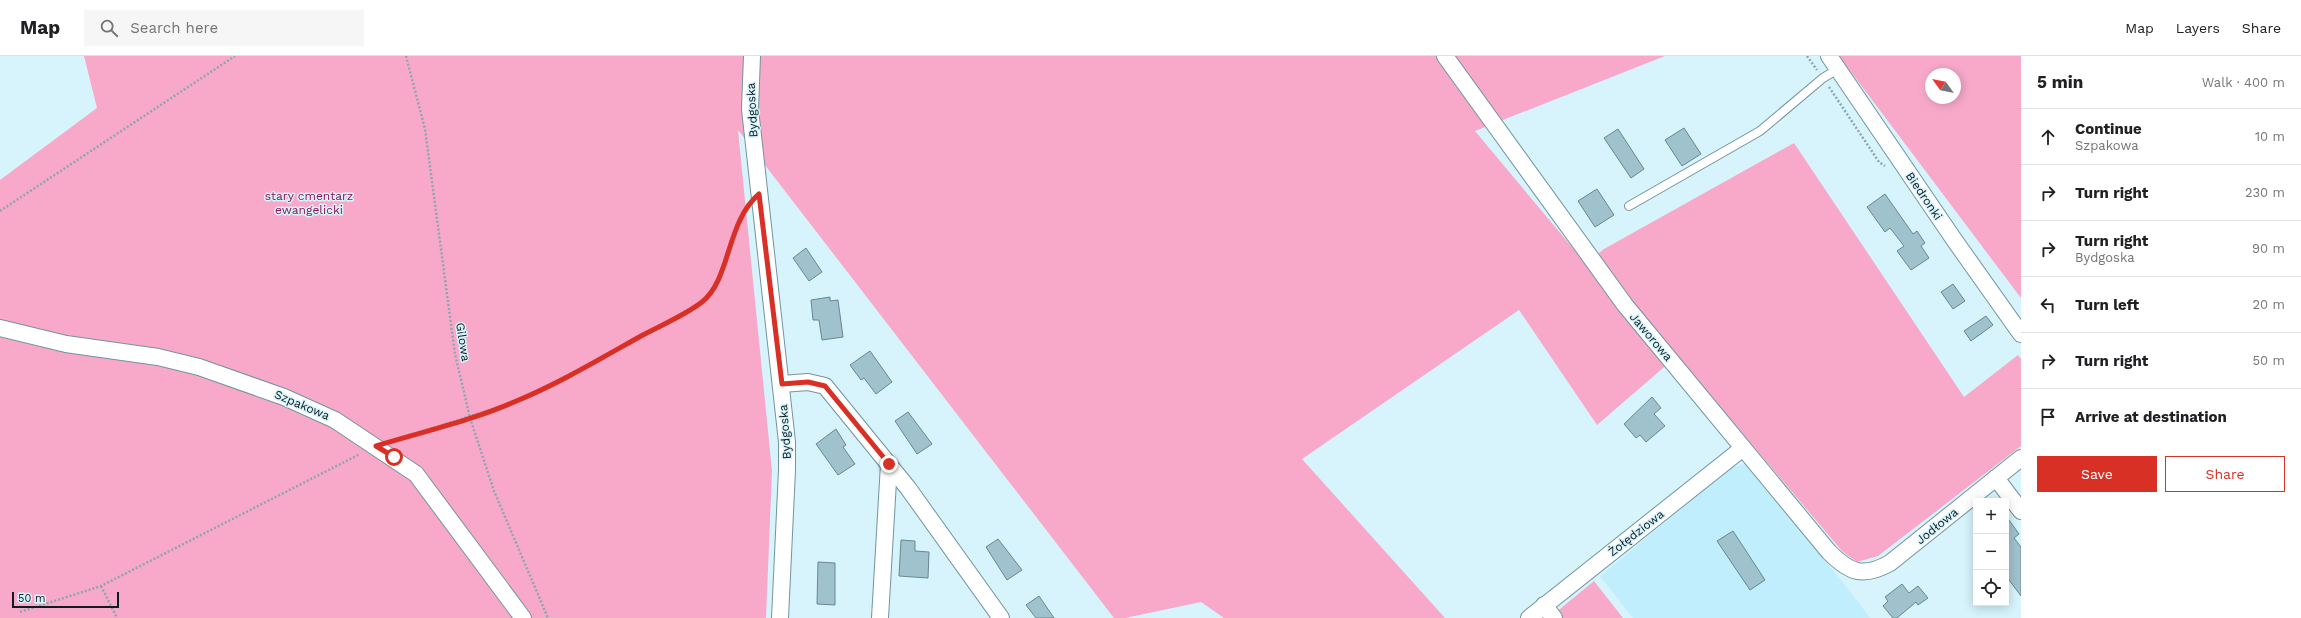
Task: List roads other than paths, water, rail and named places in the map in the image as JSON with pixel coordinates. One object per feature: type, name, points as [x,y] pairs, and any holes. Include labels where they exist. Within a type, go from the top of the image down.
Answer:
[{"type":"street","name":"Bydgoska","points":[[752,56],[750,109],[782,384],[787,470],[780,618]]},
{"type":"street","name":"Jaworowa","points":[[1445,56],[1625,305],[1840,563],[1860,572],[1870,572],[1890,563]]},
{"type":"street","name":"Biedronki","points":[[1829,56],[1955,241],[2021,334]]},
{"type":"street","name":"Szpakowa","points":[[0,328],[66,344],[158,358],[199,367],[299,403],[335,420],[405,465],[427,486],[489,575],[523,618]]},
{"type":"street","points":[[782,384],[808,382],[825,386],[889,464],[1001,618]]},
{"type":"street","name":"Żołędziowa","points":[[1529,618],[1549,612],[1743,448]]},
{"type":"street","name":"Jodłowa","points":[[1890,563],[2021,458]]},
{"type":"street","points":[[880,618],[889,464]]},
{"type":"street","points":[[1996,478],[2021,511]]},
{"type":"lane","points":[[1629,206],[1760,131],[1823,78],[1838,69]]},
{"type":"park label","name":"stary cmentarz ewangelicki","points":[[309,203]]}]
